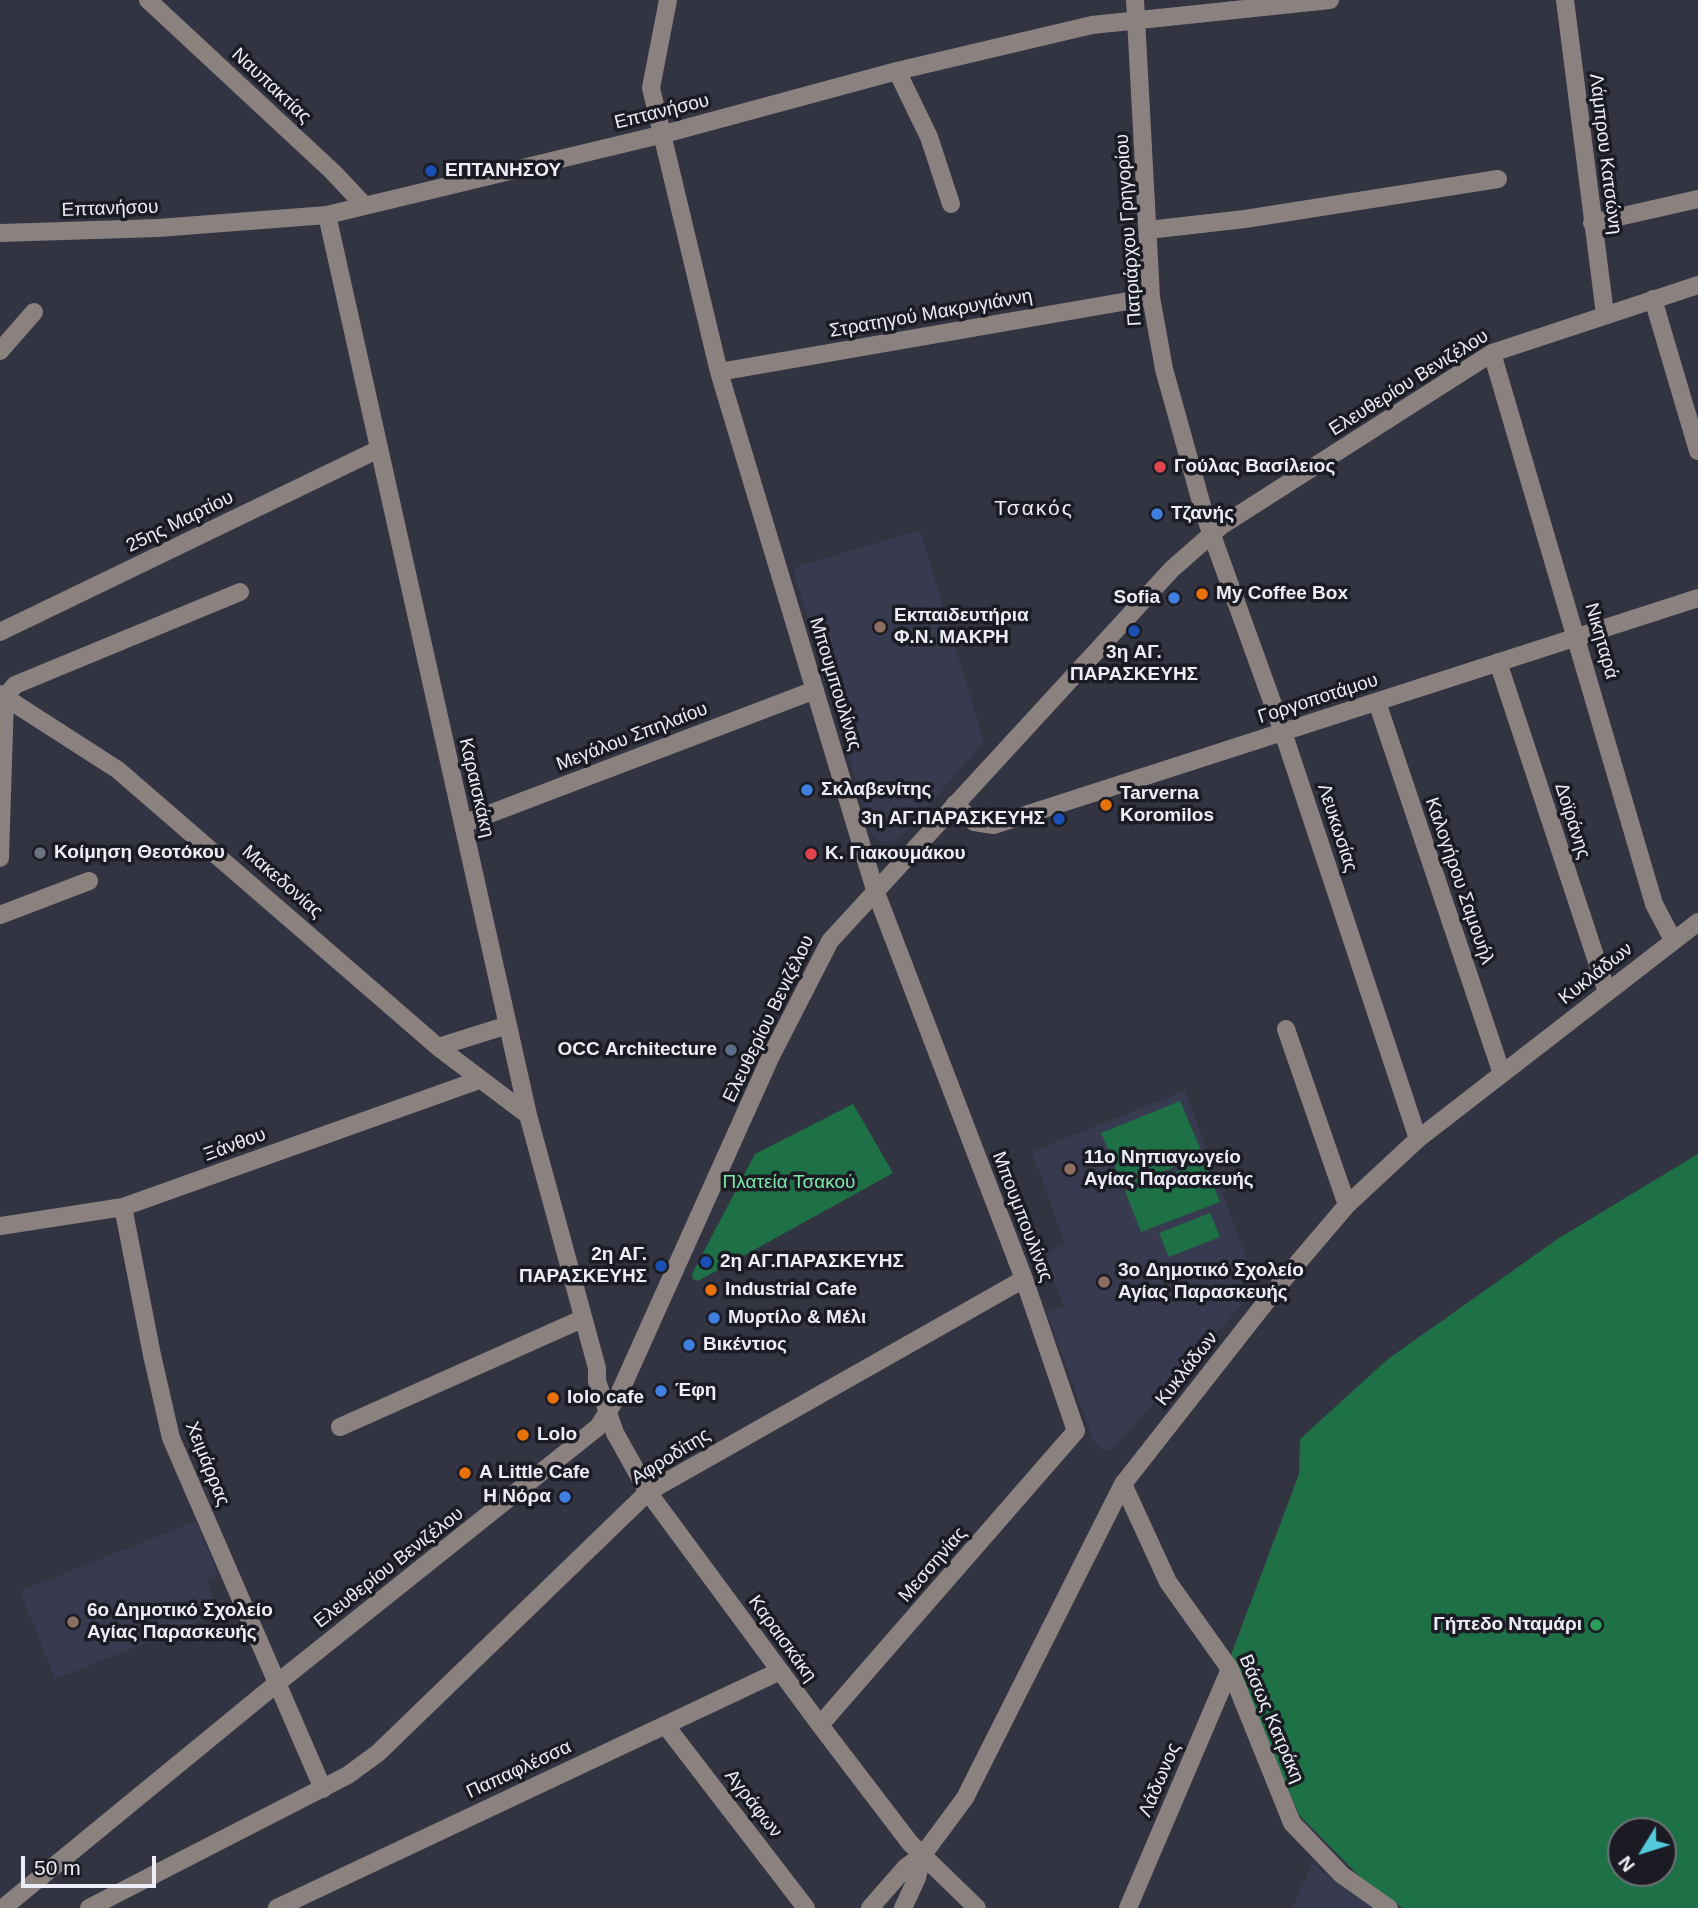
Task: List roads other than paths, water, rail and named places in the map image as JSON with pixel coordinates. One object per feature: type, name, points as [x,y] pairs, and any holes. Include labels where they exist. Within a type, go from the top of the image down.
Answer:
[{"type":"street","name":"Ναυπακτίας","points":[[148,0],[333,172],[364,205]]},
{"type":"street","name":"Μπουμπουλίνας","points":[[668,0],[651,88],[719,372],[875,890],[1024,1279],[1076,1431]]},
{"type":"street","name":"Πατριάρχου Γρηγορίου","points":[[1135,0],[1151,297],[1164,369],[1212,532]]},
{"type":"street","name":"Επτανήσου","points":[[0,233],[158,229],[327,215],[664,134],[897,71],[1102,23],[1330,0]]},
{"type":"street","name":"Λάμπρου Κατσώνη","points":[[1565,0],[1605,314]]},
{"type":"street","points":[[897,71],[929,136],[951,204]]},
{"type":"street","points":[[1148,230],[1245,219],[1498,179]]},
{"type":"street","points":[[1592,223],[1698,200]]},
{"type":"street","name":"Καραισκάκη","points":[[327,215],[528,1115],[615,1433],[648,1492],[820,1725],[922,1856],[977,1908]]},
{"type":"street","name":"Ελευθερίου Βενιζέλου","points":[[3,1908],[276,1684],[588,1436],[608,1413],[619,1394],[770,1058],[816,966],[842,926],[1172,569],[1212,532],[1492,353],[1698,285]]},
{"type":"street","name":"Στρατηγού Μακρυγιάννη","points":[[719,372],[1151,297]]},
{"type":"street","points":[[1653,299],[1698,451]]},
{"type":"street","points":[[0,351],[34,312]]},
{"type":"street","name":"Νικηταρά","points":[[1492,353],[1578,637],[1654,904],[1673,940]]},
{"type":"street","name":"25ης Μαρτίου","points":[[0,632],[379,449]]},
{"type":"street","name":"Λευκωσίας","points":[[1212,532],[1283,732],[1418,1139]]},
{"type":"street","points":[[0,858],[2,695],[15,685],[240,592]]},
{"type":"street","name":"Γοργοποτάμου","points":[[955,804],[974,822],[994,825],[1698,598]]},
{"type":"street","name":"Δοϊράνης","points":[[1498,662],[1607,992]]},
{"type":"street","name":"Μεγάλου Σπηλαίου","points":[[463,824],[815,690]]},
{"type":"street","name":"Μακεδονίας","points":[[2,695],[118,770],[438,1047],[528,1115]]},
{"type":"street","name":"Καλογήρου Σαμουήλ","points":[[1377,702],[1502,1074]]},
{"type":"street","points":[[0,915],[89,881]]},
{"type":"street","name":"Κυκλάδων","points":[[922,1856],[965,1798],[1123,1484],[1284,1279],[1347,1205],[1418,1139],[1698,922]]},
{"type":"street","points":[[438,1047],[508,1025]]},
{"type":"street","points":[[1286,1029],[1347,1205]]},
{"type":"street","name":"Ξάνθου","points":[[0,1226],[123,1207],[479,1080]]},
{"type":"street","name":"Χειμάρρας","points":[[123,1207],[152,1355],[172,1438],[323,1789]]},
{"type":"street","name":"Αφροδίτης","points":[[89,1908],[323,1789],[378,1753],[648,1492],[1024,1279]]},
{"type":"street","points":[[340,1427],[582,1319]]},
{"type":"street","name":"Καραισκάκη","points":[[597,1368],[619,1394]]},
{"type":"street","name":"Μεσσηνίας","points":[[820,1725],[1076,1431]]},
{"type":"street","name":"Βάσως Κατράκη","points":[[1123,1484],[1168,1582],[1230,1669],[1292,1823],[1342,1875],[1389,1908]]},
{"type":"street","name":"Λάδωνος","points":[[1128,1908],[1230,1669]]},
{"type":"street","name":"Παπαφλέσσα","points":[[277,1908],[780,1671]]},
{"type":"street","name":"Αγράφων","points":[[666,1726],[806,1908]]},
{"type":"street","points":[[870,1908],[906,1867],[922,1856]]},
{"type":"street","points":[[903,1908],[917,1878],[922,1856]]},
{"type":"place","name":"ΕΠΤΑΝΗΣΟΥ","points":[[431,171]]},
{"type":"place","name":"Γούλας Βασίλειος","points":[[1160,467]]},
{"type":"place","name":"Τζανής","points":[[1157,514]]},
{"type":"place","name":"My Coffee Box","points":[[1202,594]]},
{"type":"place","name":"Sofia","points":[[1174,598]]},
{"type":"place","name":"Εκπαιδευτήρια Φ.Ν. ΜΑΚΡΗ","points":[[880,627]]},
{"type":"place","name":"3η ΑΓ. ΠΑΡΑΣΚΕΥΗΣ","points":[[1134,631]]},
{"type":"place","name":"Σκλαβενίτης","points":[[807,790]]},
{"type":"place","name":"Tarverna Koromilos","points":[[1106,805]]},
{"type":"place","name":"3η ΑΓ.ΠΑΡΑΣΚΕΥΗΣ","points":[[1059,819]]},
{"type":"place","name":"Κοίμηση Θεοτόκου","points":[[40,853]]},
{"type":"place","name":"Κ. Γιακουμάκου","points":[[811,854]]},
{"type":"place","name":"OCC Architecture","points":[[731,1050]]},
{"type":"place","name":"11ο Νηπιαγωγείο Αγίας Παρασκευής","points":[[1070,1169]]},
{"type":"place","name":"2η ΑΓ.ΠΑΡΑΣΚΕΥΗΣ","points":[[706,1262]]},
{"type":"place","name":"2η ΑΓ. ΠΑΡΑΣΚΕΥΗΣ","points":[[661,1266]]},
{"type":"place","name":"3ο Δημοτικό Σχολείο Αγίας Παρασκευής","points":[[1104,1282]]},
{"type":"place","name":"Industrial Cafe","points":[[711,1290]]},
{"type":"place","name":"Μυρτίλο & Μέλι","points":[[714,1318]]},
{"type":"place","name":"Βικέντιος","points":[[689,1345]]},
{"type":"place","name":"Έφη","points":[[661,1391]]},
{"type":"place","name":"Iolo cafe","points":[[553,1398]]},
{"type":"place","name":"Lolo","points":[[523,1435]]},
{"type":"place","name":"A Little Cafe","points":[[465,1473]]},
{"type":"place","name":"Η Νόρα","points":[[565,1497]]},
{"type":"place","name":"6ο Δημοτικό Σχολείο Αγίας Παρασκευής","points":[[73,1622]]},
{"type":"place","name":"Γήπεδο Νταμάρι","points":[[1596,1625]]},
{"type":"district","name":"Τσακός","points":[[1034,509]]},
{"type":"park label","name":"Πλατεία Τσακού","points":[[789,1183]]}]
